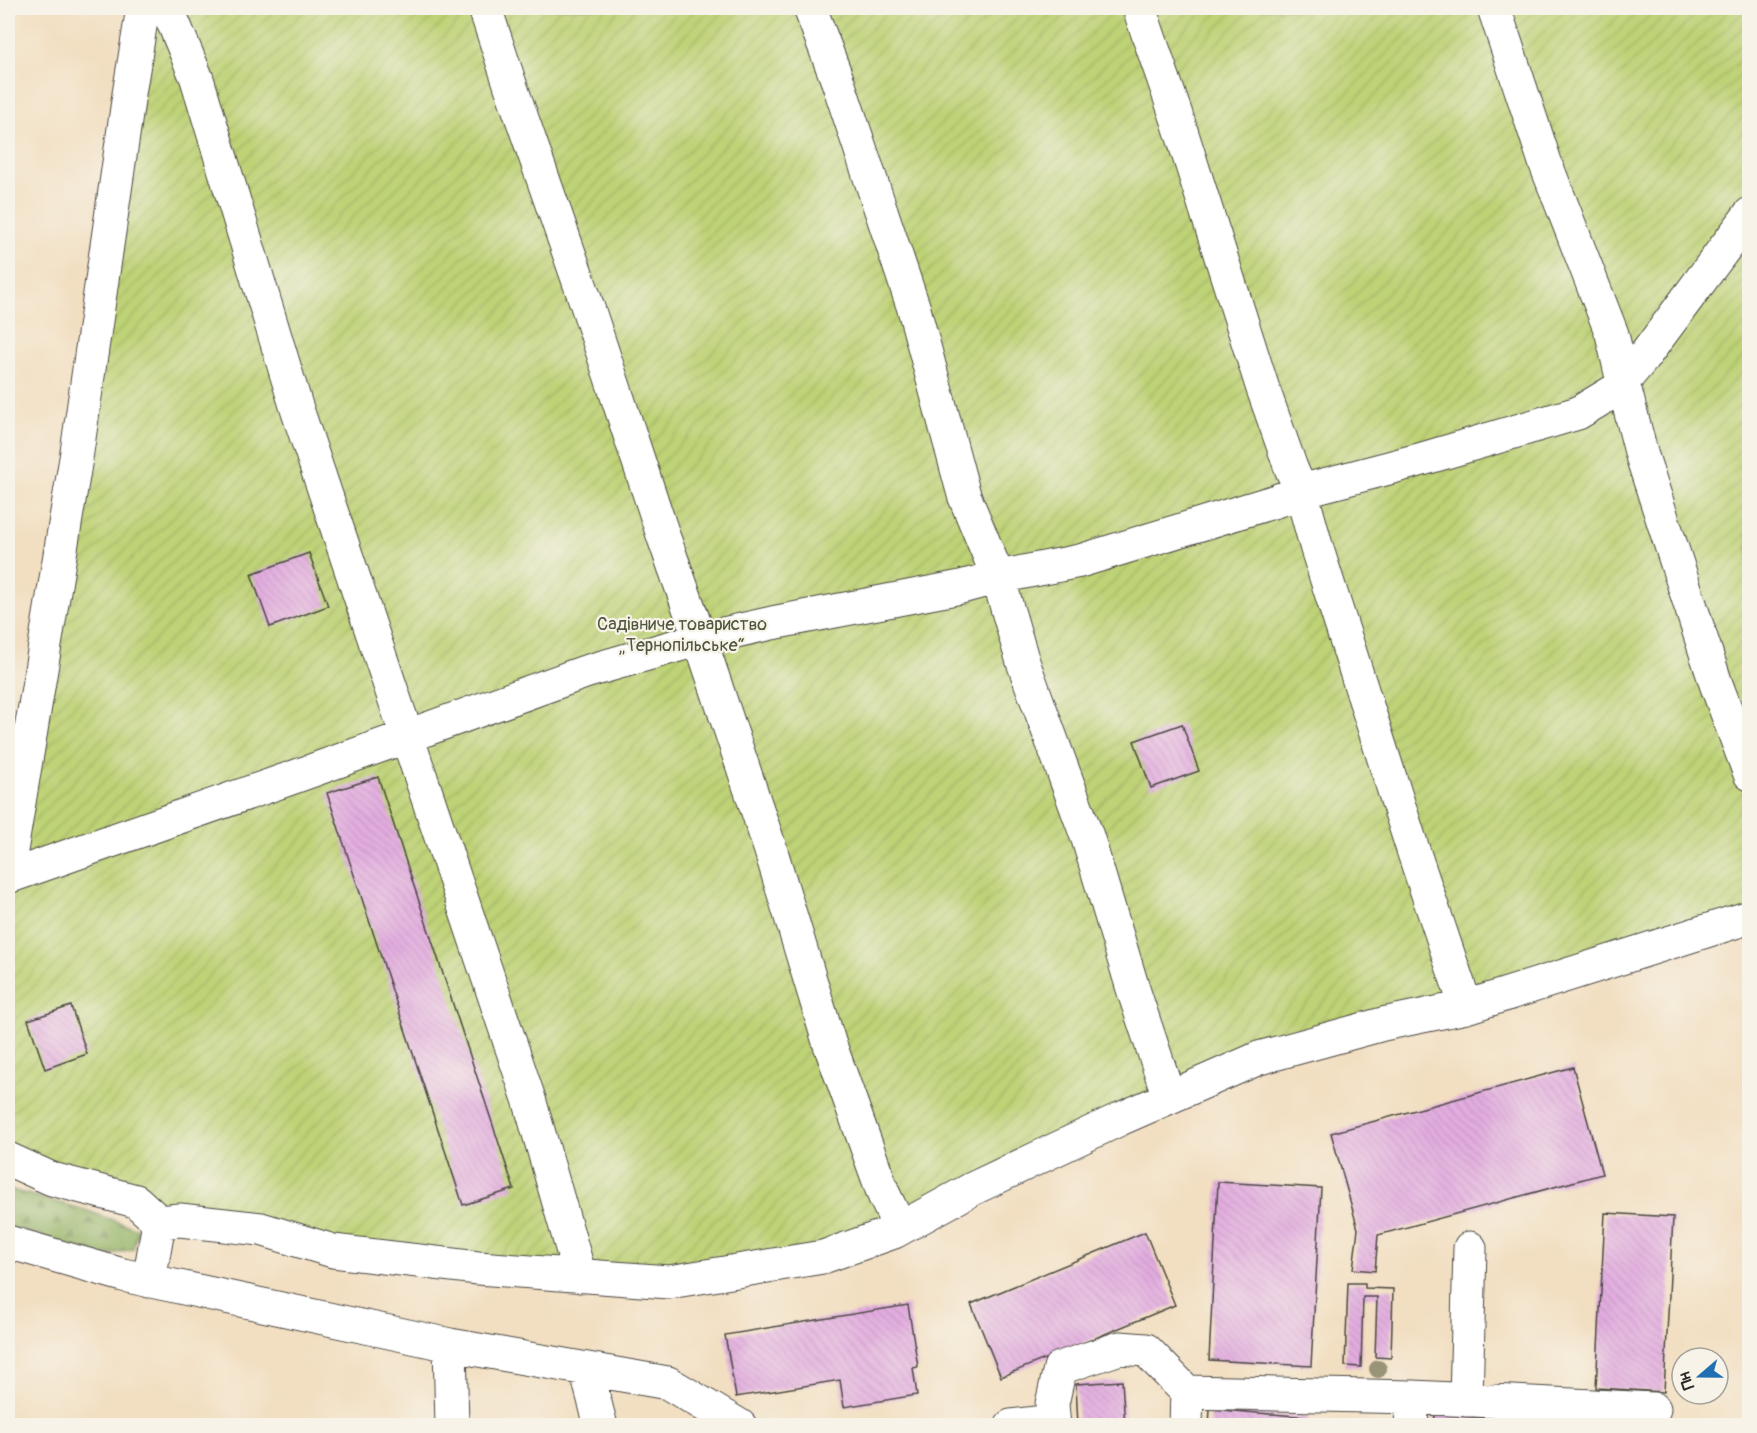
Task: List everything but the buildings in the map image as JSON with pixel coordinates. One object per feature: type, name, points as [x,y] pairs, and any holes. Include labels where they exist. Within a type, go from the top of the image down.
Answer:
[{"type":"street","points":[[8,869],[77,452],[143,8]]},
{"type":"street","points":[[163,8],[169,12],[197,79],[297,409],[529,1099],[580,1276]]},
{"type":"street","points":[[485,8],[770,848],[829,1042],[884,1195],[900,1228]]},
{"type":"street","points":[[810,8],[838,81],[914,309],[964,495],[998,577],[1023,662],[1088,839],[1133,989],[1169,1097]]},
{"type":"street","points":[[1139,8],[1176,115],[1262,386],[1301,490],[1317,549],[1410,842],[1466,1006]]},
{"type":"street","points":[[1494,8],[1545,162],[1612,334],[1642,456],[1716,684],[1749,774]]},
{"type":"street","points":[[8,877],[585,672],[700,639],[772,623],[961,588],[998,577],[1080,561],[1276,501],[1301,490],[1419,460],[1578,413],[1616,390],[1623,382],[1749,214]]},
{"type":"street","points":[[8,1159],[52,1179],[136,1201],[159,1222],[180,1220],[261,1229],[333,1251],[478,1268],[669,1282],[823,1257],[894,1232],[972,1189],[1109,1124],[1259,1058],[1383,1024],[1466,1006],[1749,917]]},
{"type":"street","points":[[149,1281],[159,1222]]},
{"type":"street","points":[[8,1242],[123,1275],[450,1346],[668,1383],[740,1425]]},
{"type":"street","points":[[1466,1400],[1470,1248]]},
{"type":"street","points":[[450,1346],[452,1425]]},
{"type":"street","points":[[1011,1425],[1053,1423],[1052,1404],[1060,1368],[1120,1348],[1146,1350],[1187,1392],[1412,1411],[1466,1400],[1654,1409]]},
{"type":"street","points":[[586,1369],[601,1425]]},
{"type":"street","points":[[1186,1425],[1187,1392]]},
{"type":"green space","name":"Садівниче товариство „Тернопільське“","points":[[143,8],[1749,8],[1749,917],[1259,1058],[894,1232],[669,1282],[180,1220],[8,1159],[8,869]]},
{"type":"green space","points":[[8,1189],[82,1209],[138,1229],[133,1249],[104,1256],[8,1226]]}]
